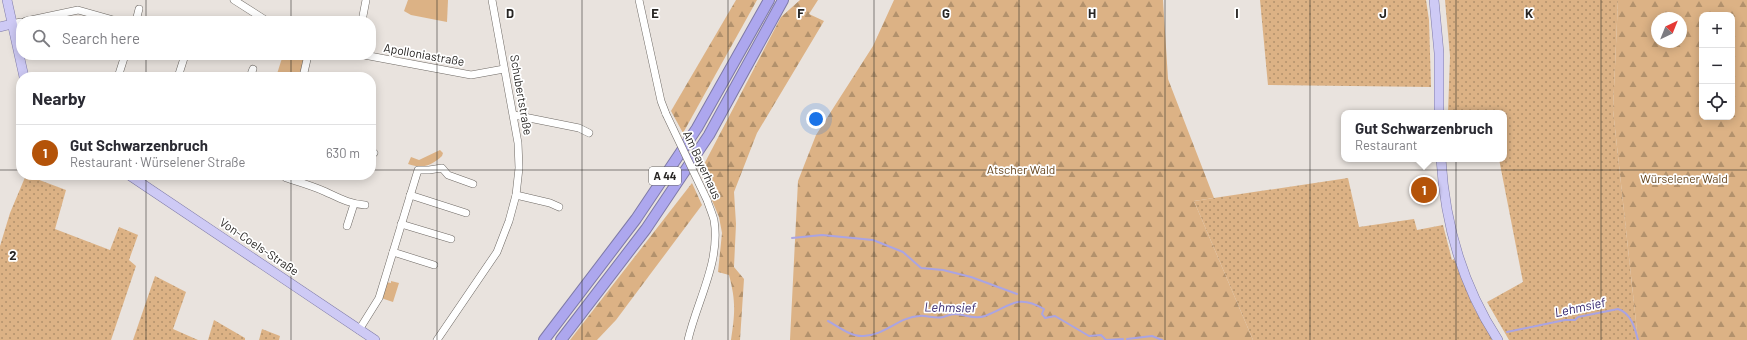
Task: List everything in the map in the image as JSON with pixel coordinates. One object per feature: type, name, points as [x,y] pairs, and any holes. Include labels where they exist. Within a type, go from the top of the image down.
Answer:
[{"type":"highway","name":"A 44","points":[[544,340],[636,219],[697,128],[768,0]]},
{"type":"highway","name":"A 44","points":[[561,340],[646,229],[709,135],[783,0]]},
{"type":"highway","points":[[776,13],[791,0]]},
{"type":"main road","points":[[7,0],[16,21]]},
{"type":"main road","points":[[1434,0],[1439,53],[1439,110]]},
{"type":"main road","points":[[0,27],[16,23]]},
{"type":"main road","points":[[22,60],[23,72]]},
{"type":"main road","points":[[1441,162],[1447,213],[1456,251],[1478,306],[1498,340]]},
{"type":"main road","name":"Von-Coels-Straße","points":[[136,180],[376,340]]},
{"type":"street","points":[[234,0],[259,16]]},
{"type":"street","points":[[363,16],[366,0]]},
{"type":"street","name":"Schubertstraße","points":[[437,340],[497,252],[509,221],[516,195],[519,168],[518,143],[492,0]]},
{"type":"street","name":"Am Bayerhaus","points":[[639,0],[661,101],[707,200],[714,219],[714,250],[712,264],[693,319],[688,340]]},
{"type":"street","points":[[137,16],[139,9]]},
{"type":"street","points":[[50,16],[78,10],[99,16]]},
{"type":"street","name":"Apolloniastraße","points":[[376,57],[471,75],[504,69]]},
{"type":"street","points":[[120,72],[123,60]]},
{"type":"street","points":[[180,72],[183,60]]},
{"type":"street","points":[[304,72],[307,60]]},
{"type":"street","points":[[514,115],[579,128],[589,133]]},
{"type":"street","points":[[360,330],[379,298],[418,170],[442,168],[448,175],[473,184]]},
{"type":"street","points":[[291,180],[354,204],[365,205]]},
{"type":"street","points":[[410,195],[466,213]]},
{"type":"street","points":[[516,195],[550,202],[559,207]]},
{"type":"street","points":[[347,226],[354,204]]},
{"type":"street","points":[[401,224],[452,239]]},
{"type":"street","points":[[393,252],[434,265]]},
{"type":"green space","points":[[408,0],[448,0],[447,22],[411,15],[404,11]]},
{"type":"green space","points":[[736,0],[757,0],[683,133],[671,111]]},
{"type":"green space","points":[[800,0],[818,0],[809,14],[824,21],[757,133],[734,192],[736,224],[734,267],[744,279],[740,340],[731,340],[734,314],[733,292],[729,275],[718,272],[722,233],[719,217],[700,172],[781,17]]},
{"type":"green space","name":"Atscher Wald","points":[[894,0],[1163,0],[1168,79],[1214,198],[1194,201],[1253,340],[790,340],[798,181],[816,135],[873,46]]},
{"type":"green space","points":[[1260,0],[1426,0],[1429,20],[1431,87],[1268,85]]},
{"type":"green space","points":[[1445,0],[1618,0],[1613,110],[1638,340],[1509,340],[1487,302],[1523,282],[1500,162],[1507,162],[1507,110],[1448,110],[1450,56]]},
{"type":"green space","name":"Würselener Wald","points":[[1618,0],[1747,0],[1747,340],[1638,340],[1613,110]]},
{"type":"green space","points":[[281,60],[303,60],[301,72],[278,72]]},
{"type":"green space","points":[[440,150],[443,153],[442,156],[426,166],[413,166],[408,164],[411,157],[419,160]]},
{"type":"green space","points":[[1348,178],[1359,227],[1414,219],[1417,230],[1443,225],[1452,260],[1454,259],[1474,308],[1493,340],[1253,340],[1194,201]]},
{"type":"green space","points":[[24,180],[39,180],[66,190],[55,229],[110,250],[119,227],[138,235],[129,260],[136,266],[111,340],[0,340],[0,246],[10,213]]},
{"type":"green space","points":[[692,183],[702,205],[616,320],[597,340],[570,340]]},
{"type":"green space","points":[[155,276],[186,292],[173,329],[198,340],[133,340]]},
{"type":"green space","points":[[391,281],[399,283],[393,302],[381,298],[386,282],[391,283]]},
{"type":"green space","points":[[214,320],[245,338],[245,340],[208,340]]},
{"type":"green space","points":[[262,329],[280,336],[279,340],[259,340]]},
{"type":"waterway","points":[[792,238],[822,235],[873,240],[903,252],[921,268],[943,270],[971,277],[1017,294]]},
{"type":"waterway","name":"Lehmsief","points":[[828,321],[845,331],[862,336],[877,333],[912,317],[943,317],[952,314],[981,317],[1013,303],[1026,302],[1044,309],[1042,314],[1045,318],[1055,316],[1089,336],[1101,335],[1106,340],[1123,339]]},
{"type":"waterway","name":"Lehmsief","points":[[1507,332],[1565,320],[1575,320],[1578,317],[1618,309],[1629,317],[1634,326],[1638,340]]},
{"type":"waterway","name":"Lehmsief","points":[[1127,339],[1152,336],[1162,340]]},
{"type":"place","name":"Gut Schwarzenbruch","points":[[1424,190]]}]
